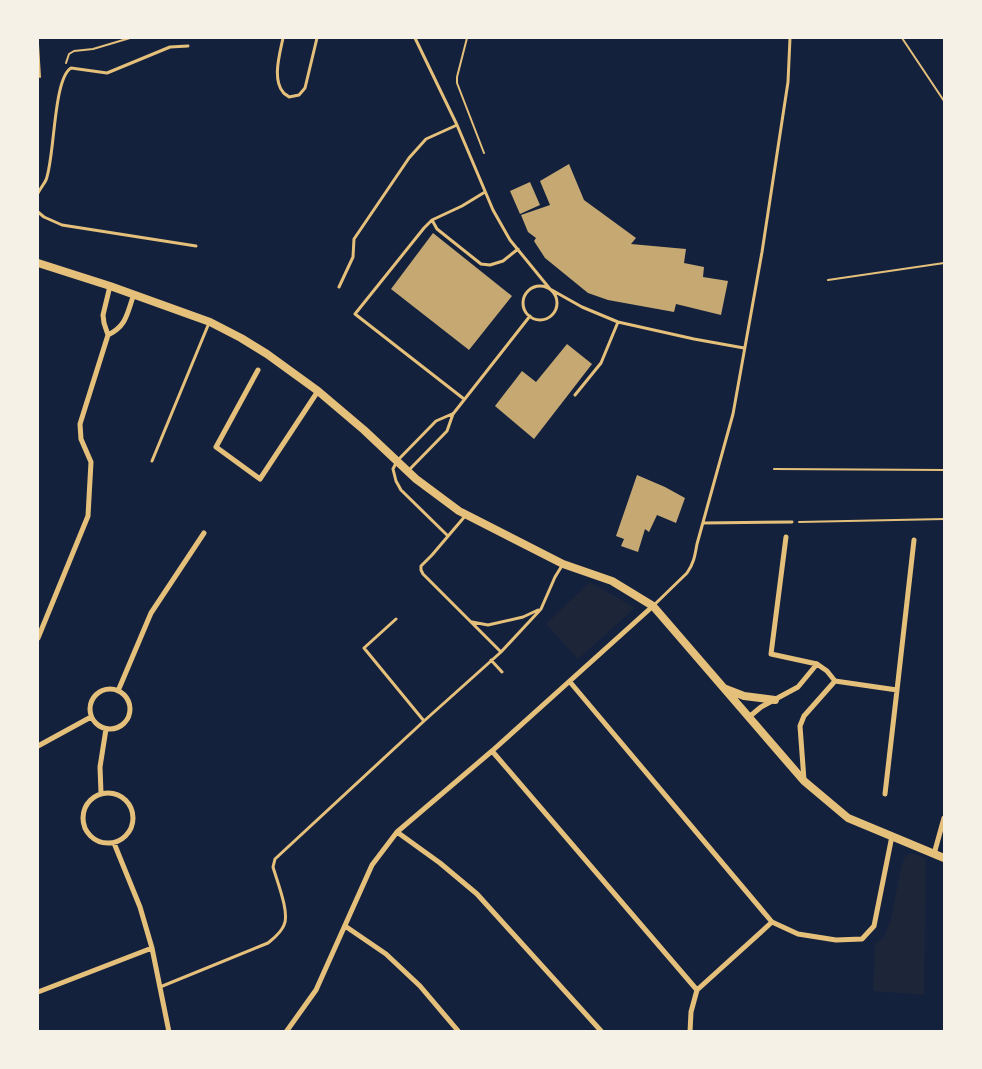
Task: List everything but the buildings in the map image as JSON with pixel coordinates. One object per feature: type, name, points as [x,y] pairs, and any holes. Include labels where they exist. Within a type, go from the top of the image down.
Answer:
[{"type":"street","points":[[38,263],[134,294],[210,322],[241,338],[267,354],[318,391],[364,430],[416,479],[452,506],[563,564],[612,581],[652,606],[804,781],[848,818],[944,858]]},
{"type":"street","points":[[38,638],[88,516],[91,462],[81,439],[80,424],[108,335],[104,323],[104,314],[110,286]]},
{"type":"street","points":[[108,335],[118,331],[124,323],[134,294]]},
{"type":"street","points":[[258,370],[216,447],[260,479],[318,391]]},
{"type":"street","points":[[118,691],[151,613],[204,533]]},
{"type":"street","points":[[786,536],[771,654],[817,664],[827,671],[835,681],[897,690]]},
{"type":"street","points":[[884,794],[914,540]]},
{"type":"street","points":[[286,1032],[316,990],[372,866],[397,832],[570,682],[652,606]]},
{"type":"street","points":[[749,716],[761,707],[798,687],[817,664]]},
{"type":"street","points":[[804,781],[800,726],[804,716],[835,681]]},
{"type":"street","points":[[570,682],[772,922],[798,934],[836,940],[862,940],[874,926],[892,836]]},
{"type":"street","points":[[725,689],[744,696],[775,700]]},
{"type":"street","points":[[102,690],[118,691],[127,700],[130,712],[128,718],[119,727],[106,729],[100,727],[91,716],[89,709],[91,701],[102,690]]},
{"type":"street","points":[[38,746],[91,716]]},
{"type":"street","points":[[101,793],[100,768],[106,729]]},
{"type":"street","points":[[492,751],[697,990]]},
{"type":"street","points":[[111,792],[120,795],[128,802],[132,811],[133,821],[130,831],[114,843],[104,844],[95,840],[87,834],[83,825],[82,815],[85,805],[101,793],[111,792]]},
{"type":"street","points":[[934,854],[944,818]]},
{"type":"street","points":[[397,832],[440,863],[477,894],[602,1032]]},
{"type":"street","points":[[114,843],[140,907],[152,948],[169,1032]]},
{"type":"street","points":[[690,1032],[691,1012],[697,990],[772,922]]},
{"type":"street","points":[[345,926],[400,966],[420,986],[459,1032]]},
{"type":"street","points":[[38,992],[152,948]]},
{"type":"lane","points":[[284,38],[277,70],[278,81],[283,92],[289,97],[299,95],[305,88],[316,38]]},
{"type":"lane","points":[[415,38],[457,125],[493,210],[510,240],[550,289],[554,293],[556,308],[550,317],[540,320],[530,316],[524,308],[524,297],[535,286],[546,287],[550,289],[582,307],[618,322],[745,348]]},
{"type":"lane","points":[[652,606],[692,567],[734,414],[762,252],[788,82],[790,38]]},
{"type":"lane","points":[[38,193],[46,180],[60,89],[66,71],[71,68],[107,73],[170,47],[188,46]]},
{"type":"lane","points":[[339,287],[353,257],[354,239],[409,158],[426,139],[457,125]]},
{"type":"lane","points":[[464,399],[355,314],[432,220],[486,192]]},
{"type":"lane","points":[[38,212],[44,217],[62,225],[196,246]]},
{"type":"lane","points":[[432,220],[437,229],[481,264],[490,265],[503,261],[518,249]]},
{"type":"lane","points":[[408,471],[447,431],[453,414],[530,316]]},
{"type":"lane","points":[[152,461],[210,322]]},
{"type":"lane","points":[[575,395],[601,364],[618,322]]},
{"type":"lane","points":[[448,536],[401,490],[393,469],[397,460],[436,421],[453,414]]},
{"type":"lane","points":[[466,514],[421,566],[421,570],[501,652]]},
{"type":"lane","points":[[703,523],[792,522]]},
{"type":"lane","points":[[160,987],[268,943],[278,935],[287,917],[273,867],[275,859],[501,652],[541,609],[563,564]]},
{"type":"lane","points":[[472,622],[488,624],[507,621],[523,617],[541,609]]},
{"type":"lane","points":[[396,619],[364,648],[424,721]]},
{"type":"lane","points":[[491,660],[502,672]]},
{"type":"path","points":[[68,70],[66,60],[69,54],[74,51],[93,49],[130,38]]},
{"type":"path","points":[[468,38],[457,83],[484,153]]},
{"type":"path","points":[[902,38],[944,101]]},
{"type":"path","points":[[38,44],[40,77]]},
{"type":"path","points":[[828,280],[944,263]]},
{"type":"path","points":[[774,469],[944,470]]},
{"type":"path","points":[[792,522],[944,519]]},
{"type":"shaded area","points":[[590,582],[635,608],[578,659],[546,624]]},
{"type":"shaded area","points":[[911,853],[926,858],[924,995],[873,991],[875,944],[884,937],[891,919],[904,858]]}]
